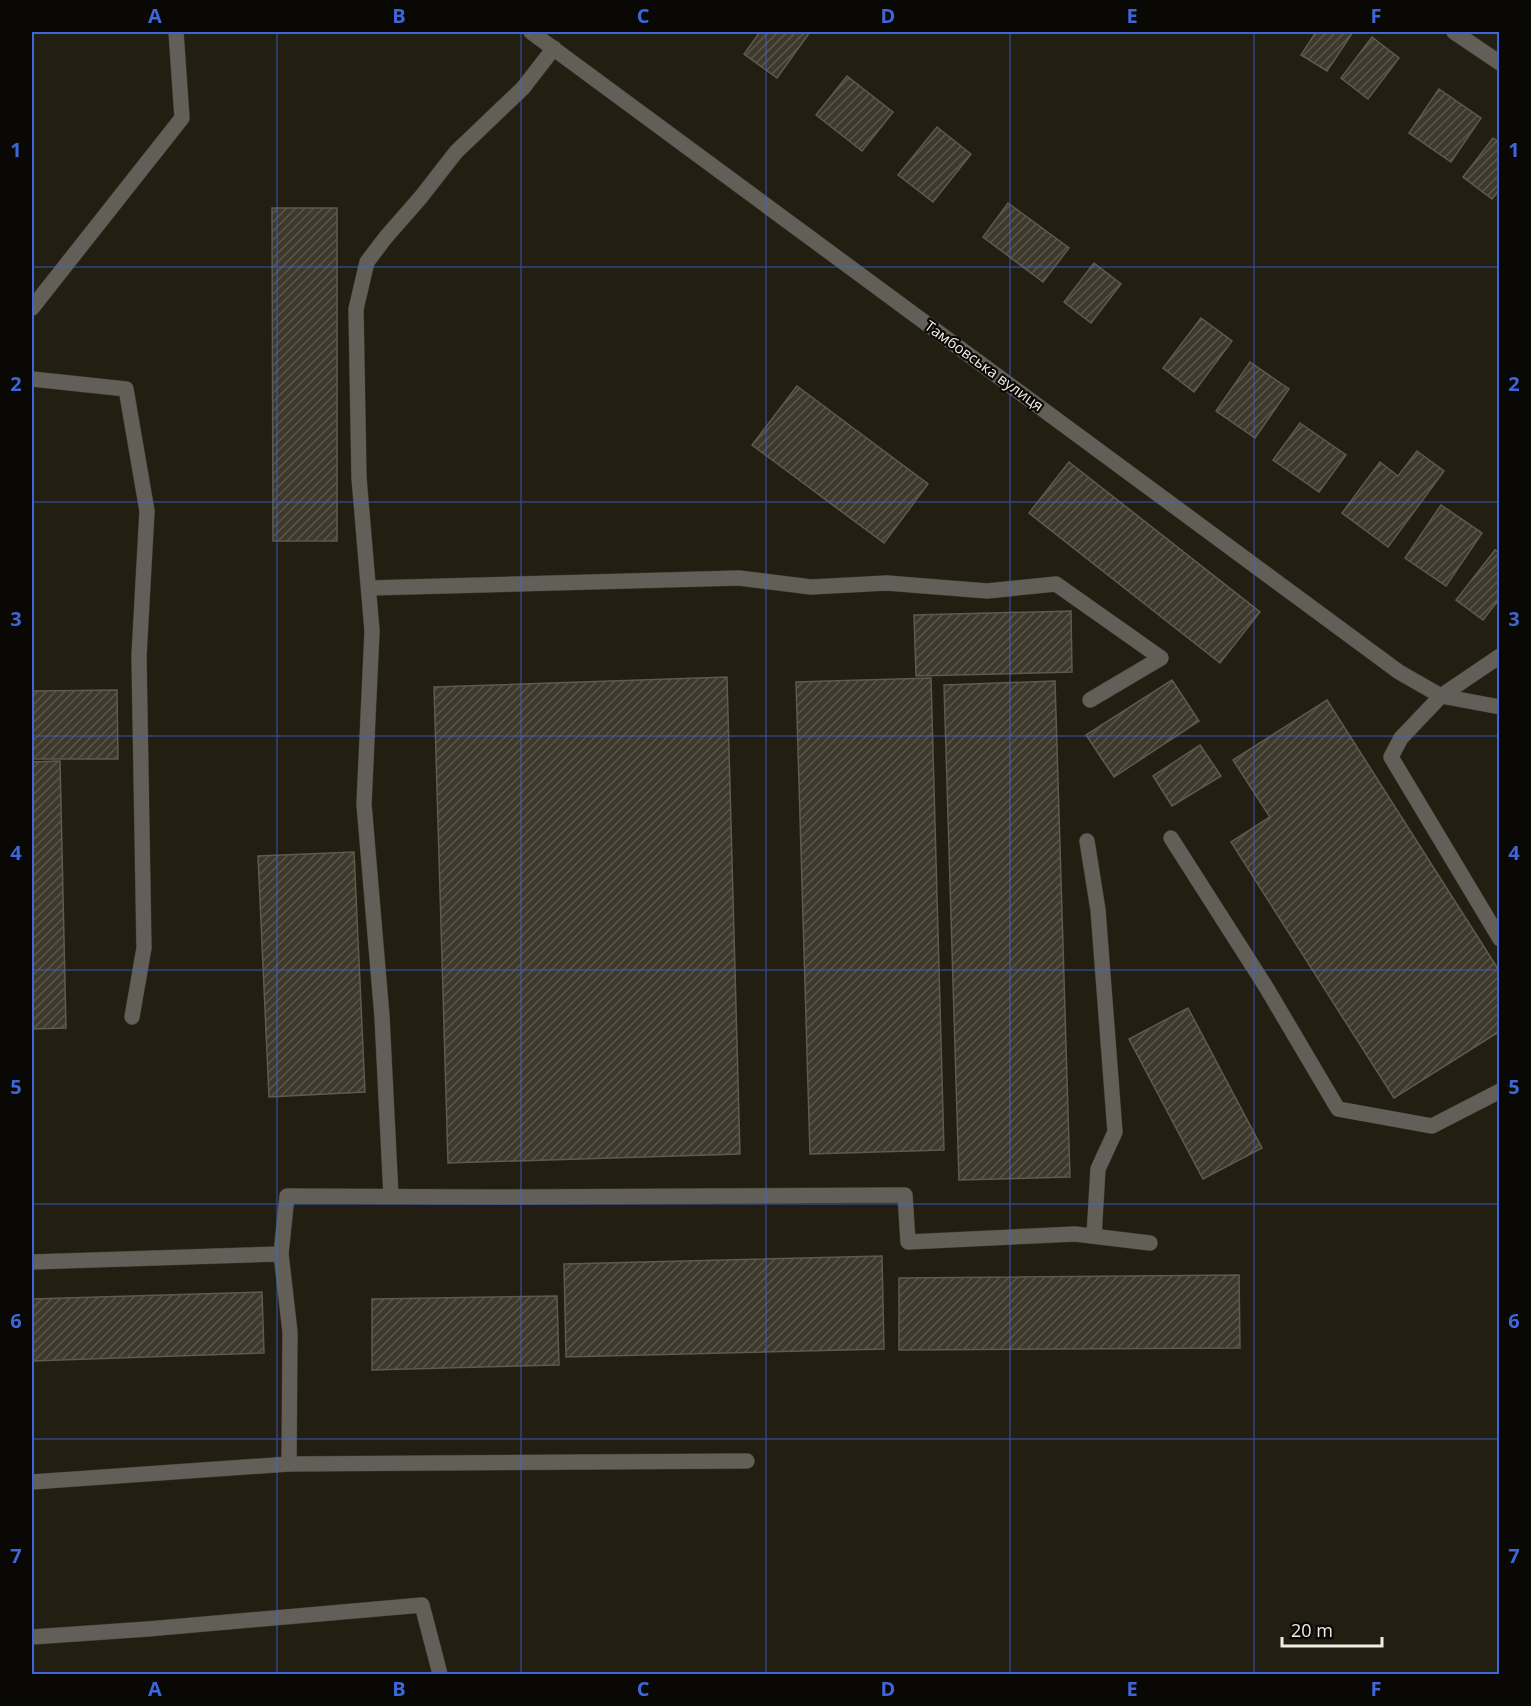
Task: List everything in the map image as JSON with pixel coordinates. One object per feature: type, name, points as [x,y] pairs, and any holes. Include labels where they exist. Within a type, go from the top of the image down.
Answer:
[{"type":"street","points":[[32,308],[182,118],[176,32]]},
{"type":"street","name":"Тамбовська вулиця","points":[[531,32],[1399,672],[1441,696],[1500,707]]},
{"type":"street","points":[[1454,32],[1500,63]]},
{"type":"street","points":[[391,1196],[382,1017],[364,804],[372,631],[359,478],[356,309],[367,262],[456,152],[523,88],[554,48]]},
{"type":"street","points":[[32,379],[126,389],[147,511],[138,656],[144,948],[132,1017]]},
{"type":"street","points":[[369,588],[739,578],[811,587],[887,584],[987,591],[1056,584],[1161,658],[1090,700]]},
{"type":"street","points":[[1500,656],[1441,696],[1401,738],[1391,757],[1500,939]]},
{"type":"street","points":[[1171,838],[1266,987],[1338,1109],[1432,1125],[1500,1091]]},
{"type":"street","points":[[1087,841],[1098,910],[1115,1132],[1098,1168],[1094,1236]]},
{"type":"street","points":[[290,1464],[290,1332],[281,1254],[287,1196],[905,1195],[909,1242],[1075,1234],[1150,1243]]},
{"type":"street","points":[[32,1262],[281,1254]]},
{"type":"street","points":[[32,1482],[290,1464],[747,1461]]},
{"type":"street","points":[[32,1637],[422,1605],[440,1674]]},
{"type":"building","points":[[760,32],[810,32],[777,78],[744,54]]},
{"type":"building","points":[[1316,32],[1353,32],[1327,71],[1301,55]]},
{"type":"building","points":[[1372,37],[1399,58],[1368,99],[1341,78]]},
{"type":"building","points":[[847,76],[893,112],[862,151],[816,115]]},
{"type":"building","points":[[1439,89],[1481,118],[1451,162],[1409,133]]},
{"type":"building","points":[[937,127],[971,154],[933,202],[898,175]]},
{"type":"building","points":[[1493,138],[1500,143],[1500,189],[1492,199],[1463,177]]},
{"type":"building","points":[[1008,203],[1069,248],[1043,282],[983,237]]},
{"type":"building","points":[[272,208],[337,208],[337,541],[273,541]]},
{"type":"building","points":[[1094,263],[1121,284],[1091,323],[1064,302]]},
{"type":"building","points":[[1201,318],[1232,341],[1194,392],[1163,368]]},
{"type":"building","points":[[1250,362],[1289,389],[1255,438],[1216,411]]},
{"type":"building","points":[[797,386],[928,484],[884,543],[752,445]]},
{"type":"building","points":[[1300,423],[1346,455],[1319,492],[1273,460]]},
{"type":"building","points":[[1417,451],[1444,471],[1388,547],[1342,513],[1380,462],[1398,476]]},
{"type":"building","points":[[1069,462],[1260,612],[1220,663],[1029,513]]},
{"type":"building","points":[[1441,505],[1482,533],[1446,586],[1405,558]]},
{"type":"building","points":[[1495,550],[1500,553],[1500,598],[1483,620],[1456,600]]},
{"type":"building","points":[[1071,611],[1072,672],[916,676],[914,615]]},
{"type":"building","points":[[727,677],[740,1154],[448,1163],[434,687]]},
{"type":"building","points":[[931,678],[944,1150],[810,1154],[796,682]]},
{"type":"building","points":[[1172,680],[1199,721],[1114,777],[1086,735]]},
{"type":"building","points":[[1055,681],[1070,1177],[959,1180],[944,685]]},
{"type":"building","points":[[117,690],[118,759],[32,759],[32,691]]},
{"type":"building","points":[[1327,700],[1500,972],[1500,1031],[1394,1098],[1231,842],[1270,817],[1233,760]]},
{"type":"building","points":[[1200,745],[1221,776],[1172,806],[1153,776]]},
{"type":"building","points":[[60,761],[66,1028],[32,1029],[32,762]]},
{"type":"building","points":[[354,852],[365,1092],[269,1097],[258,856]]},
{"type":"building","points":[[1188,1008],[1262,1148],[1203,1179],[1129,1039]]},
{"type":"building","points":[[882,1256],[884,1349],[566,1357],[564,1264]]},
{"type":"building","points":[[1239,1275],[1240,1348],[899,1350],[899,1278]]},
{"type":"building","points":[[262,1292],[264,1353],[32,1361],[32,1299]]},
{"type":"building","points":[[557,1296],[559,1365],[372,1370],[372,1299]]}]
